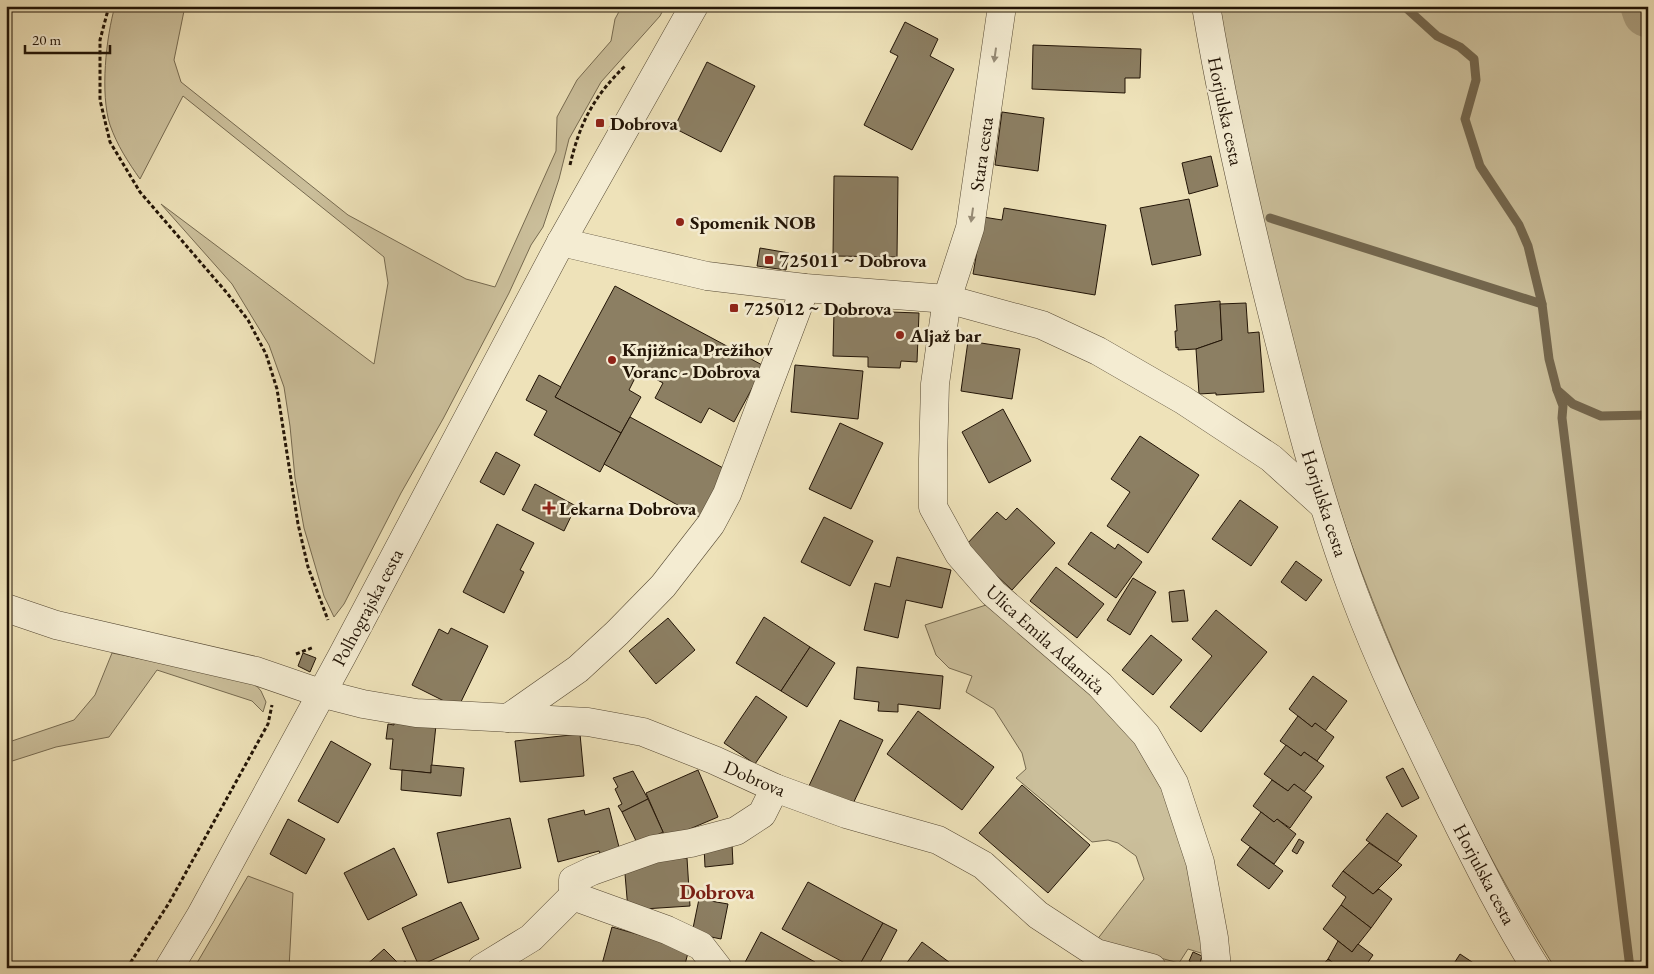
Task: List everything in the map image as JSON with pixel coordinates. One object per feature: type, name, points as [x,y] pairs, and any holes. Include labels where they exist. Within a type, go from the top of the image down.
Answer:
[{"type":"street","name":"Polhograjska cesta","points":[[169,968],[201,915],[320,693],[342,656],[561,242],[694,6]]},
{"type":"street","name":"Stara cesta","points":[[947,299],[970,228],[1002,6]]},
{"type":"street","name":"Horjulska cesta","points":[[1206,6],[1217,72],[1257,251],[1297,414],[1323,505],[1355,595],[1414,734],[1478,863],[1536,968]]},
{"type":"street","points":[[561,242],[707,276],[805,288],[947,299],[1042,325],[1098,351],[1183,400],[1272,458],[1323,505]]},
{"type":"street","points":[[508,718],[578,669],[617,633],[663,586],[711,524],[727,494],[805,288]]},
{"type":"street","name":"Ulica Emila Adamiča","points":[[947,299],[935,384],[932,459],[933,507],[959,554],[992,593],[1100,685],[1146,735],[1174,783],[1200,862],[1214,938],[1217,968]]},
{"type":"street","name":"Dobrova","points":[[6,608],[56,625],[256,671],[320,693],[363,704],[416,713],[588,722],[643,732],[714,760],[775,788],[846,814],[938,840],[983,865],[1038,915],[1096,953],[1152,968]]},
{"type":"street","points":[[482,968],[531,938],[573,896],[573,880],[654,848],[691,842],[736,831],[762,814],[775,788]]},
{"type":"street","points":[[573,896],[666,930],[701,946],[718,968]]},
{"type":"path","points":[[109,6],[100,40],[100,100],[110,142],[140,192],[248,320],[266,354],[277,389],[298,524],[308,567],[342,656]]},
{"type":"shaded area","points":[[115,6],[185,6],[174,60],[181,82],[348,215],[466,279],[495,287],[556,151],[557,117],[577,80],[611,41],[615,19],[622,6],[665,6],[660,16],[601,82],[569,139],[559,179],[543,227],[531,245],[509,293],[443,419],[401,493],[344,604],[334,617],[324,596],[304,528],[295,478],[284,387],[269,345],[232,284],[161,204],[374,364],[388,283],[384,257],[183,96],[140,179],[116,139],[107,112],[105,66]]},
{"type":"shaded area","points":[[1220,6],[1648,6],[1648,968],[1555,968],[1496,867],[1418,709],[1352,546],[1322,452],[1254,186],[1231,79]]},
{"type":"shaded area","points":[[989,604],[1110,709],[1160,775],[1195,886],[1204,954],[1188,949],[1179,963],[1096,941],[1144,879],[1136,856],[1118,843],[1108,840],[1092,842],[1016,778],[1026,769],[1022,753],[994,709],[966,692],[972,676],[949,668],[936,655],[925,625]]},
{"type":"shaded area","points":[[112,653],[229,676],[255,684],[266,702],[263,712],[252,701],[157,670],[109,737],[56,747],[6,763],[6,743],[74,720],[95,695]]},
{"type":"shaded area","points":[[248,876],[293,893],[289,968],[194,968]]},
{"type":"building","points":[[905,22],[938,39],[930,56],[954,69],[912,150],[864,125],[898,56],[890,52]]},
{"type":"building","points":[[1033,45],[1141,49],[1140,78],[1125,78],[1125,93],[1032,89]]},
{"type":"building","points":[[707,62],[755,86],[721,152],[674,128]]},
{"type":"building","points":[[1002,112],[1044,118],[1038,171],[995,165]]},
{"type":"building","points":[[1211,156],[1218,186],[1189,194],[1182,163]]},
{"type":"building","points":[[834,176],[898,177],[897,257],[833,256]]},
{"type":"building","points":[[1189,199],[1201,255],[1152,265],[1140,208]]},
{"type":"building","points":[[1004,208],[1106,225],[1095,295],[973,274],[983,217],[1002,220]]},
{"type":"building","points":[[760,248],[789,253],[786,270],[757,266]]},
{"type":"building","points":[[615,286],[764,366],[734,422],[709,408],[701,423],[655,398],[663,383],[639,370],[629,390],[641,397],[621,433],[555,397]]},
{"type":"building","points":[[1220,301],[1222,340],[1196,349],[1178,350],[1178,347],[1176,348],[1175,305]]},
{"type":"building","points":[[1246,303],[1248,333],[1259,332],[1264,392],[1216,395],[1216,393],[1199,394],[1196,349],[1222,340],[1220,304]]},
{"type":"building","points":[[834,310],[919,313],[917,362],[901,361],[900,368],[868,367],[868,357],[833,356]]},
{"type":"building","points":[[968,341],[1020,349],[1012,399],[961,391]]},
{"type":"building","points":[[795,365],[863,371],[858,419],[791,412]]},
{"type":"building","points":[[539,375],[561,387],[555,397],[621,433],[600,472],[534,435],[547,411],[526,400]]},
{"type":"building","points":[[1003,409],[1031,461],[989,483],[962,432]]},
{"type":"building","points":[[630,417],[734,474],[708,522],[604,464]]},
{"type":"building","points":[[840,423],[883,443],[851,509],[809,489]]},
{"type":"building","points":[[1140,436],[1199,475],[1148,553],[1107,526],[1130,492],[1111,479]]},
{"type":"building","points":[[496,452],[520,465],[504,495],[480,482]]},
{"type":"building","name":"Lekarna Dobrova","points":[[535,484],[576,506],[564,531],[522,510]]},
{"type":"building","points":[[1240,500],[1278,527],[1251,566],[1212,539]]},
{"type":"building","points":[[1017,508],[1055,543],[1012,590],[965,546],[997,512],[1006,520]]},
{"type":"building","points":[[824,517],[873,541],[850,586],[801,562]]},
{"type":"building","points":[[497,524],[534,543],[520,570],[524,572],[504,613],[463,592]]},
{"type":"building","points":[[1091,532],[1115,549],[1118,544],[1142,562],[1116,598],[1068,564]]},
{"type":"building","points":[[897,557],[951,570],[942,608],[906,600],[898,638],[864,630],[875,583],[890,587]]},
{"type":"building","points":[[1296,561],[1322,580],[1306,601],[1281,582]]},
{"type":"building","points":[[1056,567],[1104,604],[1077,638],[1030,601]]},
{"type":"building","points":[[1133,578],[1156,592],[1130,635],[1107,620]]},
{"type":"building","points":[[1184,590],[1188,621],[1172,622],[1169,592]]},
{"type":"building","points":[[1216,610],[1267,652],[1201,732],[1170,707],[1212,656],[1192,639]]},
{"type":"building","points":[[764,617],[810,647],[781,691],[736,663]]},
{"type":"building","points":[[668,618],[695,650],[656,684],[629,651]]},
{"type":"building","points":[[451,628],[488,646],[458,708],[412,685],[439,629],[448,634]]},
{"type":"building","points":[[1151,635],[1182,660],[1153,695],[1122,670]]},
{"type":"building","points":[[810,647],[835,663],[807,707],[781,691]]},
{"type":"building","points":[[303,653],[316,658],[310,672],[298,666]]},
{"type":"building","points":[[857,667],[943,676],[940,709],[898,704],[898,712],[878,711],[879,702],[854,699]]},
{"type":"building","points":[[1313,676],[1347,701],[1325,731],[1315,723],[1312,727],[1289,709]]},
{"type":"building","points":[[756,696],[787,717],[755,764],[724,743]]},
{"type":"building","points":[[918,711],[994,767],[962,810],[887,754]]},
{"type":"building","points":[[1298,716],[1312,727],[1315,723],[1334,737],[1317,761],[1304,752],[1301,756],[1280,741]]},
{"type":"building","points":[[840,720],[883,740],[851,808],[808,788]]},
{"type":"building","points":[[394,722],[436,725],[431,773],[390,769],[393,739],[386,739],[388,724],[394,725]]},
{"type":"building","points":[[580,734],[584,776],[520,782],[515,741]]},
{"type":"building","points":[[331,741],[371,764],[338,823],[298,801]]},
{"type":"building","points":[[1286,745],[1301,756],[1304,752],[1324,766],[1304,792],[1294,784],[1288,791],[1264,774]]},
{"type":"building","points":[[431,765],[464,768],[461,796],[401,790],[402,770],[431,773]]},
{"type":"building","points":[[1403,768],[1419,798],[1402,807],[1386,777]]},
{"type":"building","points":[[698,770],[718,817],[666,839],[646,793]]},
{"type":"building","points":[[633,771],[648,799],[622,812],[618,806],[622,804],[615,789],[618,787],[613,778]]},
{"type":"building","points":[[1272,780],[1288,791],[1294,784],[1312,797],[1290,828],[1277,819],[1274,822],[1253,806]]},
{"type":"building","points":[[1022,785],[1090,845],[1048,893],[979,833]]},
{"type":"building","points":[[648,799],[663,832],[638,845],[622,812]]},
{"type":"building","points":[[609,808],[620,851],[601,856],[599,851],[558,862],[548,819],[584,810],[585,815]]},
{"type":"building","points":[[1261,812],[1274,822],[1277,819],[1296,834],[1274,864],[1241,840]]},
{"type":"building","points":[[1387,813],[1417,836],[1397,862],[1366,840]]},
{"type":"building","points":[[510,818],[521,868],[448,883],[437,833]]},
{"type":"building","points":[[288,819],[325,839],[306,874],[270,854]]},
{"type":"building","points":[[1299,839],[1304,842],[1297,854],[1292,851]]},
{"type":"building","points":[[1369,843],[1402,865],[1373,894],[1343,871]]},
{"type":"building","points":[[732,844],[733,864],[705,867],[704,846]]},
{"type":"building","points":[[1250,847],[1283,871],[1269,889],[1237,865]]},
{"type":"building","points":[[394,848],[417,895],[368,920],[344,873]]},
{"type":"building","points":[[687,858],[690,906],[628,910],[624,862]]},
{"type":"building","points":[[1343,871],[1373,894],[1379,889],[1392,899],[1371,928],[1341,905],[1346,897],[1332,886]]},
{"type":"building","points":[[808,882],[883,923],[858,968],[854,968],[782,929]]},
{"type":"building","points":[[699,899],[728,904],[721,939],[692,933]]},
{"type":"building","points":[[461,902],[479,939],[419,966],[402,928]]},
{"type":"building","points":[[1341,905],[1371,928],[1352,952],[1323,929]]},
{"type":"building","points":[[883,923],[897,930],[877,968],[862,968],[859,966]]},
{"type":"building","points":[[612,927],[689,949],[684,968],[601,968]]},
{"type":"building","points":[[761,932],[815,962],[812,968],[742,968]]},
{"type":"building","points":[[1338,941],[1352,952],[1358,944],[1373,955],[1364,968],[1340,968],[1328,959]]},
{"type":"building","points":[[922,942],[957,968],[903,968]]},
{"type":"building","points":[[384,949],[400,965],[405,961],[411,968],[363,968]]},
{"type":"building","points":[[1193,952],[1202,956],[1199,966],[1189,961]]},
{"type":"building","points":[[1460,954],[1481,968],[1451,968]]},
{"type":"building","points":[[1328,959],[1340,968],[1320,968]]},
{"type":"waterway","points":[[1404,6],[1437,36],[1460,47],[1474,59],[1476,80],[1465,119],[1480,166],[1519,225],[1528,246],[1542,304],[1549,359],[1557,390],[1573,404],[1601,416],[1648,415]]},
{"type":"waterway","points":[[1646,6],[1648,12]]},
{"type":"waterway","points":[[1270,218],[1542,304]]},
{"type":"waterway","points":[[1557,390],[1563,406],[1562,418],[1630,968]]},
{"type":"place","name":"Dobrova","points":[[600,123]]},
{"type":"place","name":"Spomenik NOB","points":[[680,222]]},
{"type":"place","name":"725011 ~ Dobrova","points":[[769,260]]},
{"type":"place","name":"725012 ~ Dobrova","points":[[734,308]]},
{"type":"place","name":"Aljaž bar","points":[[900,335]]},
{"type":"place","name":"Knjižnica Prežihov Voranc - Dobrova","points":[[612,360]]},
{"type":"place","name":"Lekarna Dobrova","points":[[549,508]]},
{"type":"district","name":"Dobrova","points":[[717,892]]}]
